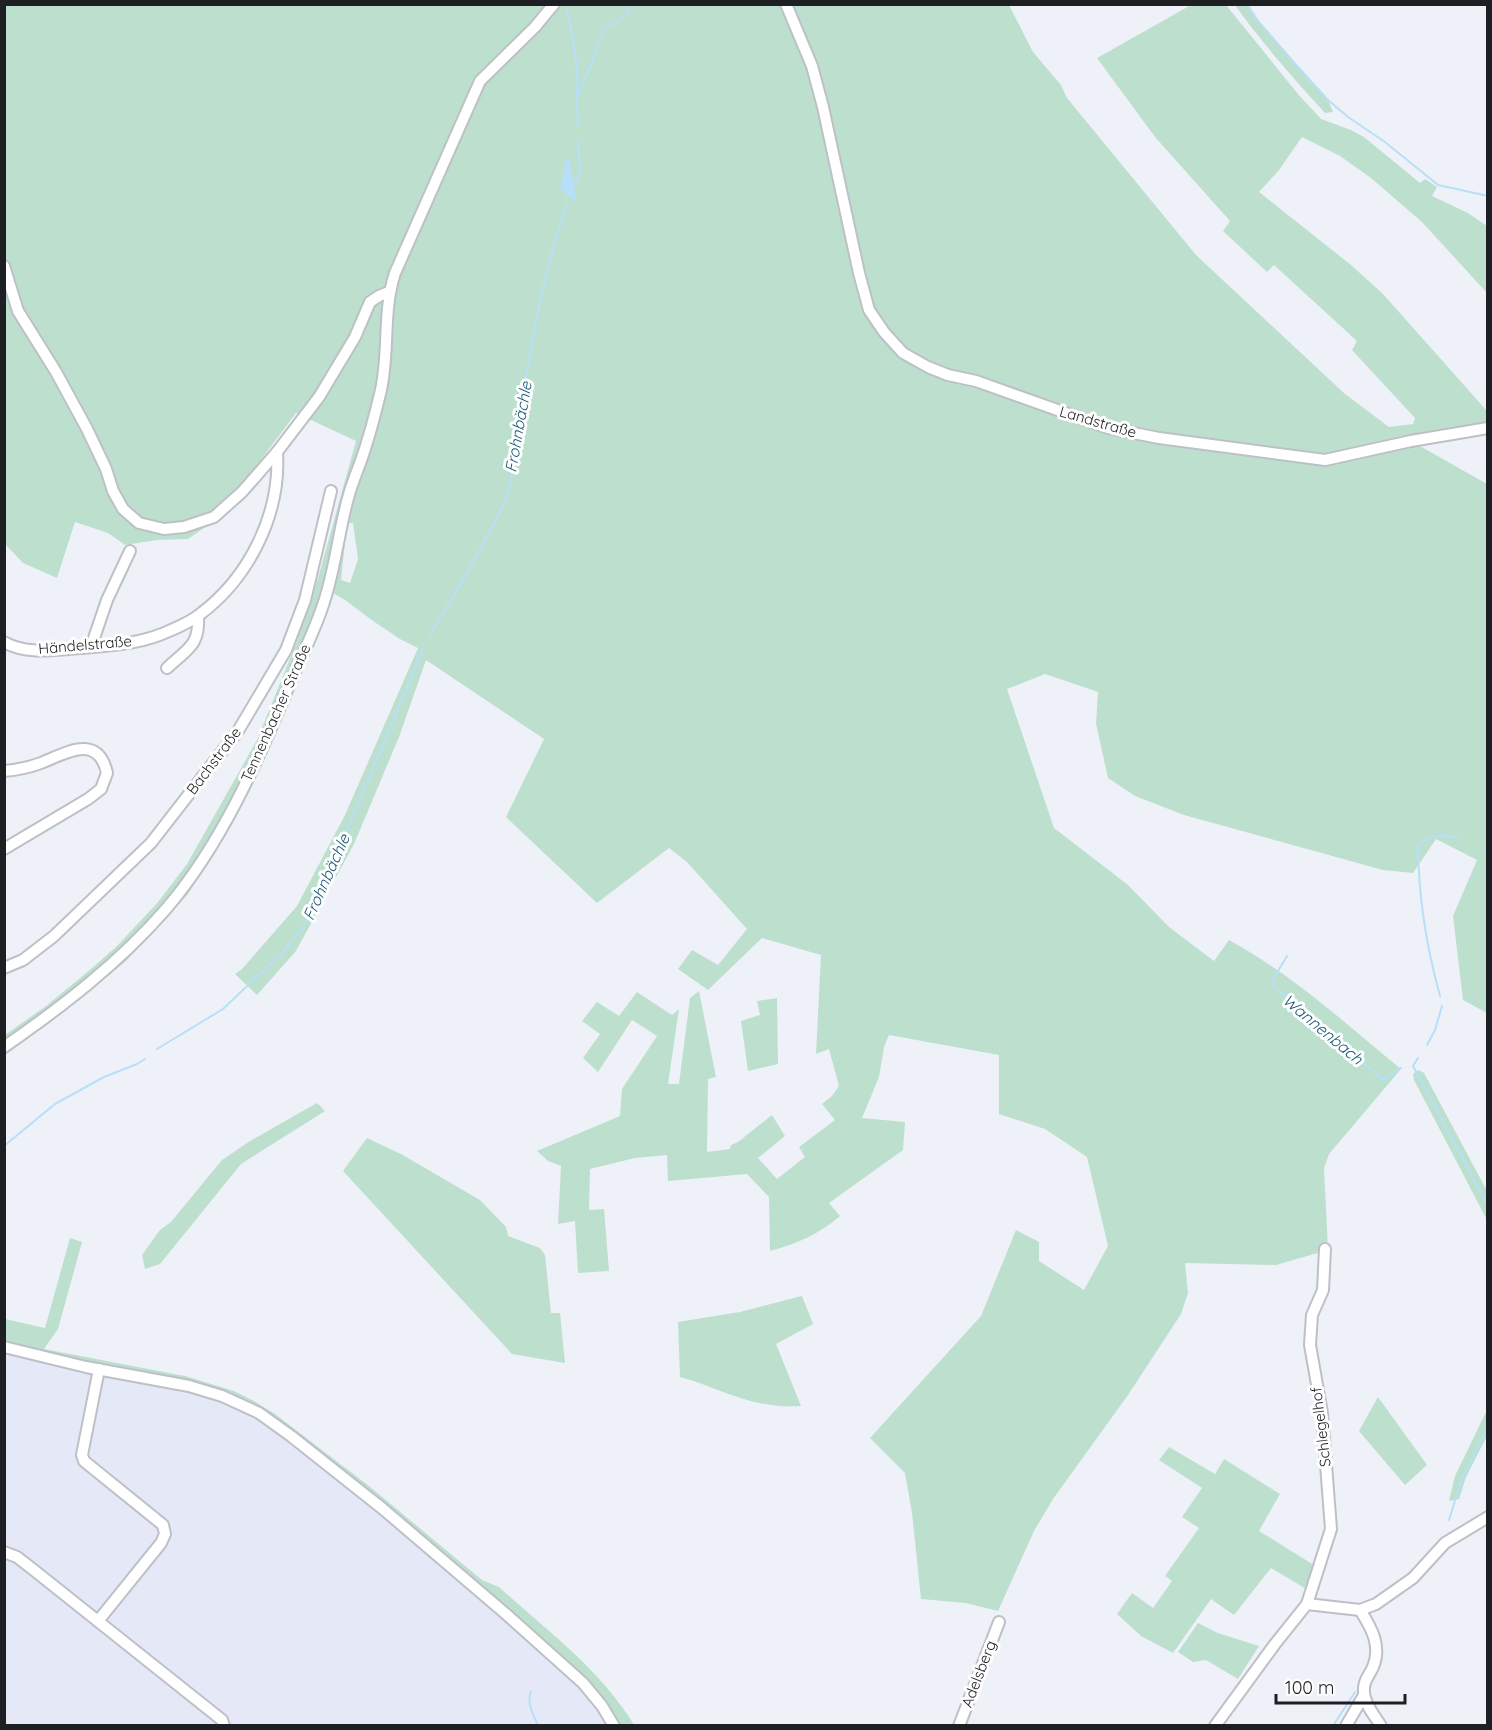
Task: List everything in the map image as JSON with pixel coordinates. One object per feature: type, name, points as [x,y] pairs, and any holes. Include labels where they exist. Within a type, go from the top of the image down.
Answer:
[{"type":"street","points":[[4,266],[18,311],[87,429],[123,509],[139,522],[164,529],[184,527],[214,517],[242,492],[277,452],[319,397],[355,337],[370,302],[389,292],[395,273],[480,81],[535,27],[554,4]]},
{"type":"street","name":"Landstraße","points":[[786,4],[813,66],[869,310],[884,332],[903,353],[948,375],[976,381],[1108,428],[1159,438],[1325,460],[1411,441],[1488,428]]},
{"type":"street","name":"Tennenbacher Straße","points":[[4,1047],[84,989],[118,960],[181,890],[227,817],[272,728],[322,608],[345,510],[354,477],[367,444],[381,391],[389,292]]},
{"type":"street","name":"Händelstraße","points":[[4,642],[22,649],[91,647],[161,635],[198,616],[242,571],[255,550],[269,513],[278,474],[277,452]]},
{"type":"street","name":"Bachstraße","points":[[4,968],[22,960],[54,936],[151,843],[238,731],[286,650],[305,600],[331,491]]},
{"type":"street","points":[[91,647],[107,600],[130,551]]},
{"type":"street","points":[[167,668],[196,641],[199,632],[198,616]]},
{"type":"street","points":[[4,771],[39,764],[77,749],[87,749],[100,757],[107,773],[101,789],[88,799],[4,849]]},
{"type":"street","name":"Schlegelhof","points":[[1307,1604],[1331,1529],[1322,1413],[1310,1345],[1312,1315],[1323,1290],[1325,1249]]},
{"type":"street","points":[[4,1347],[99,1369],[189,1386],[215,1394],[259,1413],[392,1516],[568,1668],[602,1706],[615,1725]]},
{"type":"street","points":[[98,1621],[161,1543],[165,1530],[163,1525],[84,1461],[82,1455],[99,1369]]},
{"type":"street","points":[[1215,1725],[1307,1604],[1360,1610],[1394,1593],[1413,1578],[1445,1543],[1488,1517]]},
{"type":"street","points":[[4,1552],[17,1557],[222,1720],[224,1725]]},
{"type":"street","points":[[1360,1610],[1372,1628],[1376,1646],[1373,1666],[1364,1683],[1364,1695],[1380,1725]]},
{"type":"street","name":"Adelsberg","points":[[958,1725],[999,1622]]},
{"type":"street","points":[[1346,1725],[1364,1695]]},
{"type":"shaded area","points":[[4,1351],[205,1393],[250,1411],[290,1438],[506,1617],[581,1687],[609,1725],[5,1725]]},
{"type":"green space","points":[[5,5],[1009,5],[1033,52],[1061,85],[1067,98],[1196,255],[1345,394],[1389,427],[1413,424],[1415,418],[1352,350],[1357,341],[1274,265],[1267,272],[1223,231],[1230,221],[1155,137],[1097,58],[1191,5],[1226,5],[1321,119],[1364,137],[1420,183],[1425,179],[1437,187],[1432,196],[1468,213],[1487,226],[1487,293],[1423,223],[1371,178],[1340,156],[1302,137],[1279,170],[1259,192],[1351,265],[1383,294],[1487,411],[1487,434],[1479,429],[1411,441],[1487,484],[1487,1013],[1463,1000],[1453,916],[1477,860],[1436,839],[1413,873],[1383,870],[1184,815],[1135,796],[1108,778],[1096,724],[1098,692],[1045,674],[1007,689],[1054,828],[1128,885],[1169,927],[1214,961],[1229,940],[1297,984],[1401,1069],[1329,1154],[1324,1168],[1328,1250],[1276,1265],[1185,1263],[1188,1293],[1181,1314],[1128,1395],[1053,1499],[1034,1531],[998,1611],[966,1603],[921,1599],[912,1513],[905,1473],[870,1438],[981,1316],[1016,1230],[1039,1242],[1039,1261],[1084,1290],[1108,1246],[1087,1157],[1045,1129],[999,1114],[999,1055],[889,1035],[884,1047],[879,1077],[862,1118],[905,1122],[903,1150],[829,1203],[840,1216],[807,1238],[770,1251],[769,1197],[747,1174],[668,1181],[667,1155],[635,1158],[590,1169],[589,1210],[604,1209],[609,1271],[578,1273],[575,1221],[558,1224],[561,1166],[548,1161],[537,1151],[620,1116],[622,1089],[657,1036],[632,1020],[598,1072],[583,1058],[600,1034],[582,1021],[597,1002],[619,1016],[637,992],[672,1015],[679,1009],[668,1084],[679,1084],[690,998],[699,991],[716,1077],[708,1079],[707,1152],[730,1149],[731,1145],[772,1115],[785,1136],[758,1158],[777,1179],[805,1157],[799,1147],[835,1120],[822,1104],[839,1086],[829,1049],[816,1054],[821,955],[762,938],[708,990],[678,969],[692,950],[718,965],[747,929],[687,862],[669,848],[597,903],[506,817],[544,739],[426,660],[399,737],[354,844],[296,951],[257,995],[235,974],[242,969],[297,906],[345,815],[418,648],[400,639],[333,593],[297,684],[259,765],[227,831],[188,894],[125,962],[56,1018],[5,1055],[5,1035],[46,1006],[117,946],[158,902],[187,864],[257,740],[297,641],[318,578],[356,441],[296,413],[217,519],[188,539],[157,540],[125,545],[108,533],[75,522],[57,578],[23,563],[5,544]],"holes":[[[347,523],[353,523],[358,559],[350,583],[341,580]]]},
{"type":"green space","points":[[1235,5],[1247,5],[1258,21],[1328,100],[1333,112],[1325,113],[1278,60]]},
{"type":"green space","points":[[777,998],[778,1064],[748,1071],[741,1021],[760,1015],[757,1001]]},
{"type":"green space","points":[[1418,1070],[1424,1073],[1487,1191],[1487,1220],[1414,1080],[1413,1074]]},
{"type":"green space","points":[[317,1103],[325,1111],[241,1164],[160,1264],[145,1269],[142,1255],[160,1230],[171,1222],[222,1160],[250,1141]]},
{"type":"green space","points":[[367,1138],[401,1154],[480,1200],[506,1227],[508,1236],[540,1248],[545,1255],[551,1313],[560,1313],[565,1363],[512,1354],[343,1171]]},
{"type":"green space","points":[[70,1238],[82,1242],[58,1329],[44,1349],[185,1376],[234,1391],[275,1414],[369,1486],[482,1580],[499,1587],[554,1635],[606,1686],[634,1725],[609,1725],[581,1687],[506,1617],[383,1513],[250,1411],[205,1393],[5,1351],[5,1319],[45,1328]]},
{"type":"green space","points":[[802,1296],[813,1324],[776,1344],[801,1406],[760,1403],[680,1377],[678,1322],[740,1312]]},
{"type":"green space","points":[[1378,1397],[1427,1465],[1405,1485],[1359,1431]]},
{"type":"green space","points":[[1487,1410],[1487,1436],[1466,1477],[1459,1499],[1449,1501],[1455,1476]]},
{"type":"green space","points":[[1169,1447],[1215,1474],[1224,1459],[1280,1494],[1259,1531],[1317,1567],[1308,1590],[1271,1568],[1234,1615],[1211,1599],[1173,1653],[1141,1636],[1117,1614],[1132,1593],[1153,1608],[1172,1581],[1165,1576],[1199,1528],[1182,1517],[1202,1488],[1159,1460]]},
{"type":"green space","points":[[1198,1623],[1218,1633],[1259,1646],[1238,1679],[1206,1660],[1193,1662],[1178,1652]]},
{"type":"water","points":[[566,159],[570,160],[576,200],[570,198],[560,188]]},
{"type":"waterway","name":"Frohnbächle","points":[[578,125],[577,96],[603,31],[627,14],[629,4]]},
{"type":"waterway","points":[[1247,4],[1258,21],[1298,67],[1328,100],[1348,117],[1385,142],[1438,185],[1488,196]]},
{"type":"waterway","points":[[567,11],[575,52],[577,94]]},
{"type":"waterway","name":"Frohnbächle","points":[[573,188],[580,169],[578,141]]},
{"type":"waterway","name":"Frohnbächle","points":[[430,635],[472,564],[500,513],[507,495],[513,471],[540,299],[567,205]]},
{"type":"waterway","name":"Frohnbächle","points":[[157,1049],[223,1009],[284,951],[311,916],[423,649]]},
{"type":"waterway","name":"Wannenbach","points":[[1440,996],[1424,920],[1419,882],[1418,843],[1440,835],[1458,838]]},
{"type":"waterway","name":"Wannenbach","points":[[1287,956],[1272,981],[1272,985],[1383,1080],[1401,1068]]},
{"type":"waterway","name":"Wannenbach","points":[[1427,1045],[1435,1030],[1442,1006]]},
{"type":"waterway","name":"Wannenbach","points":[[1418,1058],[1413,1066],[1488,1206]]},
{"type":"waterway","name":"Frohnbächle","points":[[4,1146],[55,1104],[104,1077],[145,1059]]},
{"type":"waterway","name":"Wannenbach","points":[[1449,1520],[1461,1481],[1488,1427]]},
{"type":"waterway","points":[[531,1692],[530,1705],[538,1726]]},
{"type":"waterway","name":"Wannenbach","points":[[1333,1726],[1355,1692]]}]
